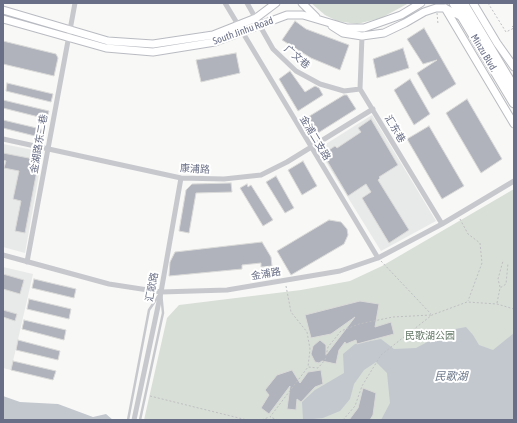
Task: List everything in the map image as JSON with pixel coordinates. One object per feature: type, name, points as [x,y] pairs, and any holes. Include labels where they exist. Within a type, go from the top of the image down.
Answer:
[{"type":"highway","name":"Minzu Blvd.","points":[[454,3],[466,15],[514,88]]},
{"type":"highway","name":"Minzu Blvd.","points":[[463,3],[466,15],[514,103]]},
{"type":"main road","name":"South Jinhu Road","points":[[3,19],[108,41],[153,44],[213,35],[241,29],[257,21],[276,3]]},
{"type":"main road","points":[[302,3],[308,11],[343,33],[362,36],[384,33],[405,24],[424,12],[443,5],[466,15],[472,3]]},
{"type":"main road","points":[[319,19],[347,28],[364,28],[389,20],[421,3]]},
{"type":"main road","points":[[472,3],[514,67]]},
{"type":"main road","points":[[443,5],[514,124]]},
{"type":"main road","name":"South Jinhu Road","points":[[3,10],[69,33]]},
{"type":"main road","name":"South Jinhu Road","points":[[257,21],[296,14],[319,19]]},
{"type":"street","name":"金湖路东二巷","points":[[27,262],[75,3]]},
{"type":"street","name":"金浦二支路","points":[[225,3],[378,258]]},
{"type":"street","name":"广文巷","points":[[246,3],[273,49],[296,71],[320,84],[344,91],[360,89]]},
{"type":"street","points":[[360,89],[362,36]]},
{"type":"street","name":"汇东巷","points":[[360,89],[442,224]]},
{"type":"street","name":"康浦路","points":[[3,139],[181,178],[224,179],[261,175],[287,162],[373,110]]},
{"type":"street","name":"汇歌路","points":[[134,420],[161,292],[181,178]]},
{"type":"street","name":"金浦路","points":[[3,255],[110,284],[161,292],[227,290],[340,271],[378,258],[442,224],[514,181]]},
{"type":"lane","points":[[128,420],[149,310],[161,292]]},
{"type":"lane","points":[[140,420],[163,313],[161,292]]},
{"type":"path","points":[[488,3],[506,32],[514,28],[512,26]]},
{"type":"path","points":[[457,215],[468,234],[480,243],[482,263],[467,302]]},
{"type":"path","points":[[378,258],[432,314]]},
{"type":"path","points":[[497,304],[500,288],[498,279],[503,261]]},
{"type":"path","points":[[500,288],[506,284],[508,263]]},
{"type":"path","points":[[262,420],[270,417],[308,367],[310,349],[307,332],[291,312],[285,280]]},
{"type":"path","points":[[308,367],[318,368],[325,360],[328,347],[341,331],[359,324],[393,317],[432,314],[467,302],[497,304],[514,309]]},
{"type":"path","points":[[343,420],[356,406],[362,386],[381,355],[392,344],[432,314]]},
{"type":"path","points":[[150,396],[246,420]]},
{"type":"path","points":[[270,417],[278,420]]},
{"type":"shaded area","points":[[372,115],[436,221],[381,251],[318,149]]},
{"type":"shaded area","points":[[3,144],[43,152],[25,253],[3,247]]},
{"type":"shaded area","points":[[3,267],[33,274],[11,370],[3,368]]},
{"type":"green space","points":[[311,3],[409,3],[381,18],[357,24],[337,21],[325,15]]},
{"type":"green space","name":"民歌湖公园","points":[[514,189],[514,420],[144,420],[167,318],[179,305],[301,290],[350,281],[382,266]]},
{"type":"water","name":"民歌湖","points":[[466,327],[479,345],[493,350],[514,333],[514,420],[381,420],[390,403],[387,373],[376,362],[364,370],[354,384],[350,399],[340,411],[323,418],[303,420],[302,402],[315,390],[344,373],[343,354],[355,344],[381,339],[394,349],[416,348],[450,330]]},
{"type":"water","points":[[3,396],[20,402],[58,404],[93,417],[106,414],[113,420],[3,420]]},
{"type":"building","points":[[295,21],[306,29],[349,45],[340,70],[311,58],[282,40]]},
{"type":"building","points":[[424,28],[456,84],[432,99],[417,73],[437,60],[423,64],[407,39]]},
{"type":"building","points":[[3,41],[56,54],[58,58],[54,76],[3,64]]},
{"type":"building","points":[[403,48],[409,68],[377,78],[373,59]]},
{"type":"building","points":[[236,53],[240,73],[201,82],[196,60]]},
{"type":"building","points":[[290,71],[305,92],[315,86],[319,88],[323,95],[298,111],[279,79]]},
{"type":"building","points":[[410,79],[430,114],[414,125],[394,90]]},
{"type":"building","points":[[7,83],[53,94],[51,102],[6,91]]},
{"type":"building","points":[[344,95],[347,95],[356,109],[318,133],[308,117]]},
{"type":"building","points":[[467,99],[502,159],[481,173],[446,113]]},
{"type":"building","points":[[3,100],[49,111],[47,119],[3,108]]},
{"type":"building","points":[[371,119],[398,165],[379,177],[380,178],[378,180],[409,230],[389,243],[362,198],[371,192],[366,184],[348,196],[323,154],[335,146],[337,148],[361,132],[358,128]]},
{"type":"building","points":[[3,120],[45,130],[43,138],[3,128]]},
{"type":"building","points":[[429,126],[464,186],[442,199],[407,139]]},
{"type":"building","points":[[3,153],[39,160],[25,233],[15,231],[21,201],[13,199],[19,171],[4,168],[6,161],[3,160]]},
{"type":"building","points":[[303,161],[317,186],[302,195],[288,170]]},
{"type":"building","points":[[276,176],[294,208],[285,213],[266,182]]},
{"type":"building","points":[[231,183],[232,192],[196,193],[189,233],[179,231],[186,190],[192,184]]},
{"type":"building","points":[[247,184],[248,187],[251,185],[273,220],[263,226],[240,188]]},
{"type":"building","points":[[329,220],[341,222],[347,229],[348,235],[344,244],[291,275],[277,251]]},
{"type":"building","points":[[262,242],[271,257],[272,266],[261,267],[261,263],[242,265],[242,269],[169,276],[170,262],[175,252]]},
{"type":"building","points":[[3,274],[24,280],[20,294],[3,289]]},
{"type":"building","points":[[34,279],[76,289],[74,298],[32,288]]},
{"type":"building","points":[[29,299],[71,309],[69,319],[27,309]]},
{"type":"building","points":[[360,301],[379,304],[375,327],[391,322],[394,334],[357,344],[356,340],[346,344],[345,342],[339,350],[336,364],[322,361],[319,363],[315,362],[311,354],[313,346],[320,340],[326,345],[326,355],[355,317],[331,334],[311,338],[305,315]]},
{"type":"building","points":[[3,310],[17,314],[15,321],[3,317]]},
{"type":"building","points":[[24,320],[66,330],[64,340],[22,329]]},
{"type":"building","points":[[18,340],[60,351],[58,360],[16,350]]},
{"type":"building","points":[[13,361],[56,371],[53,380],[11,370]]},
{"type":"building","points":[[292,370],[300,383],[308,372],[321,370],[323,384],[315,387],[301,402],[297,399],[296,410],[287,409],[290,386],[269,414],[261,408],[269,395],[265,390],[277,375]]},
{"type":"building","points":[[363,388],[376,393],[373,415],[370,420],[349,420],[358,408]]}]
